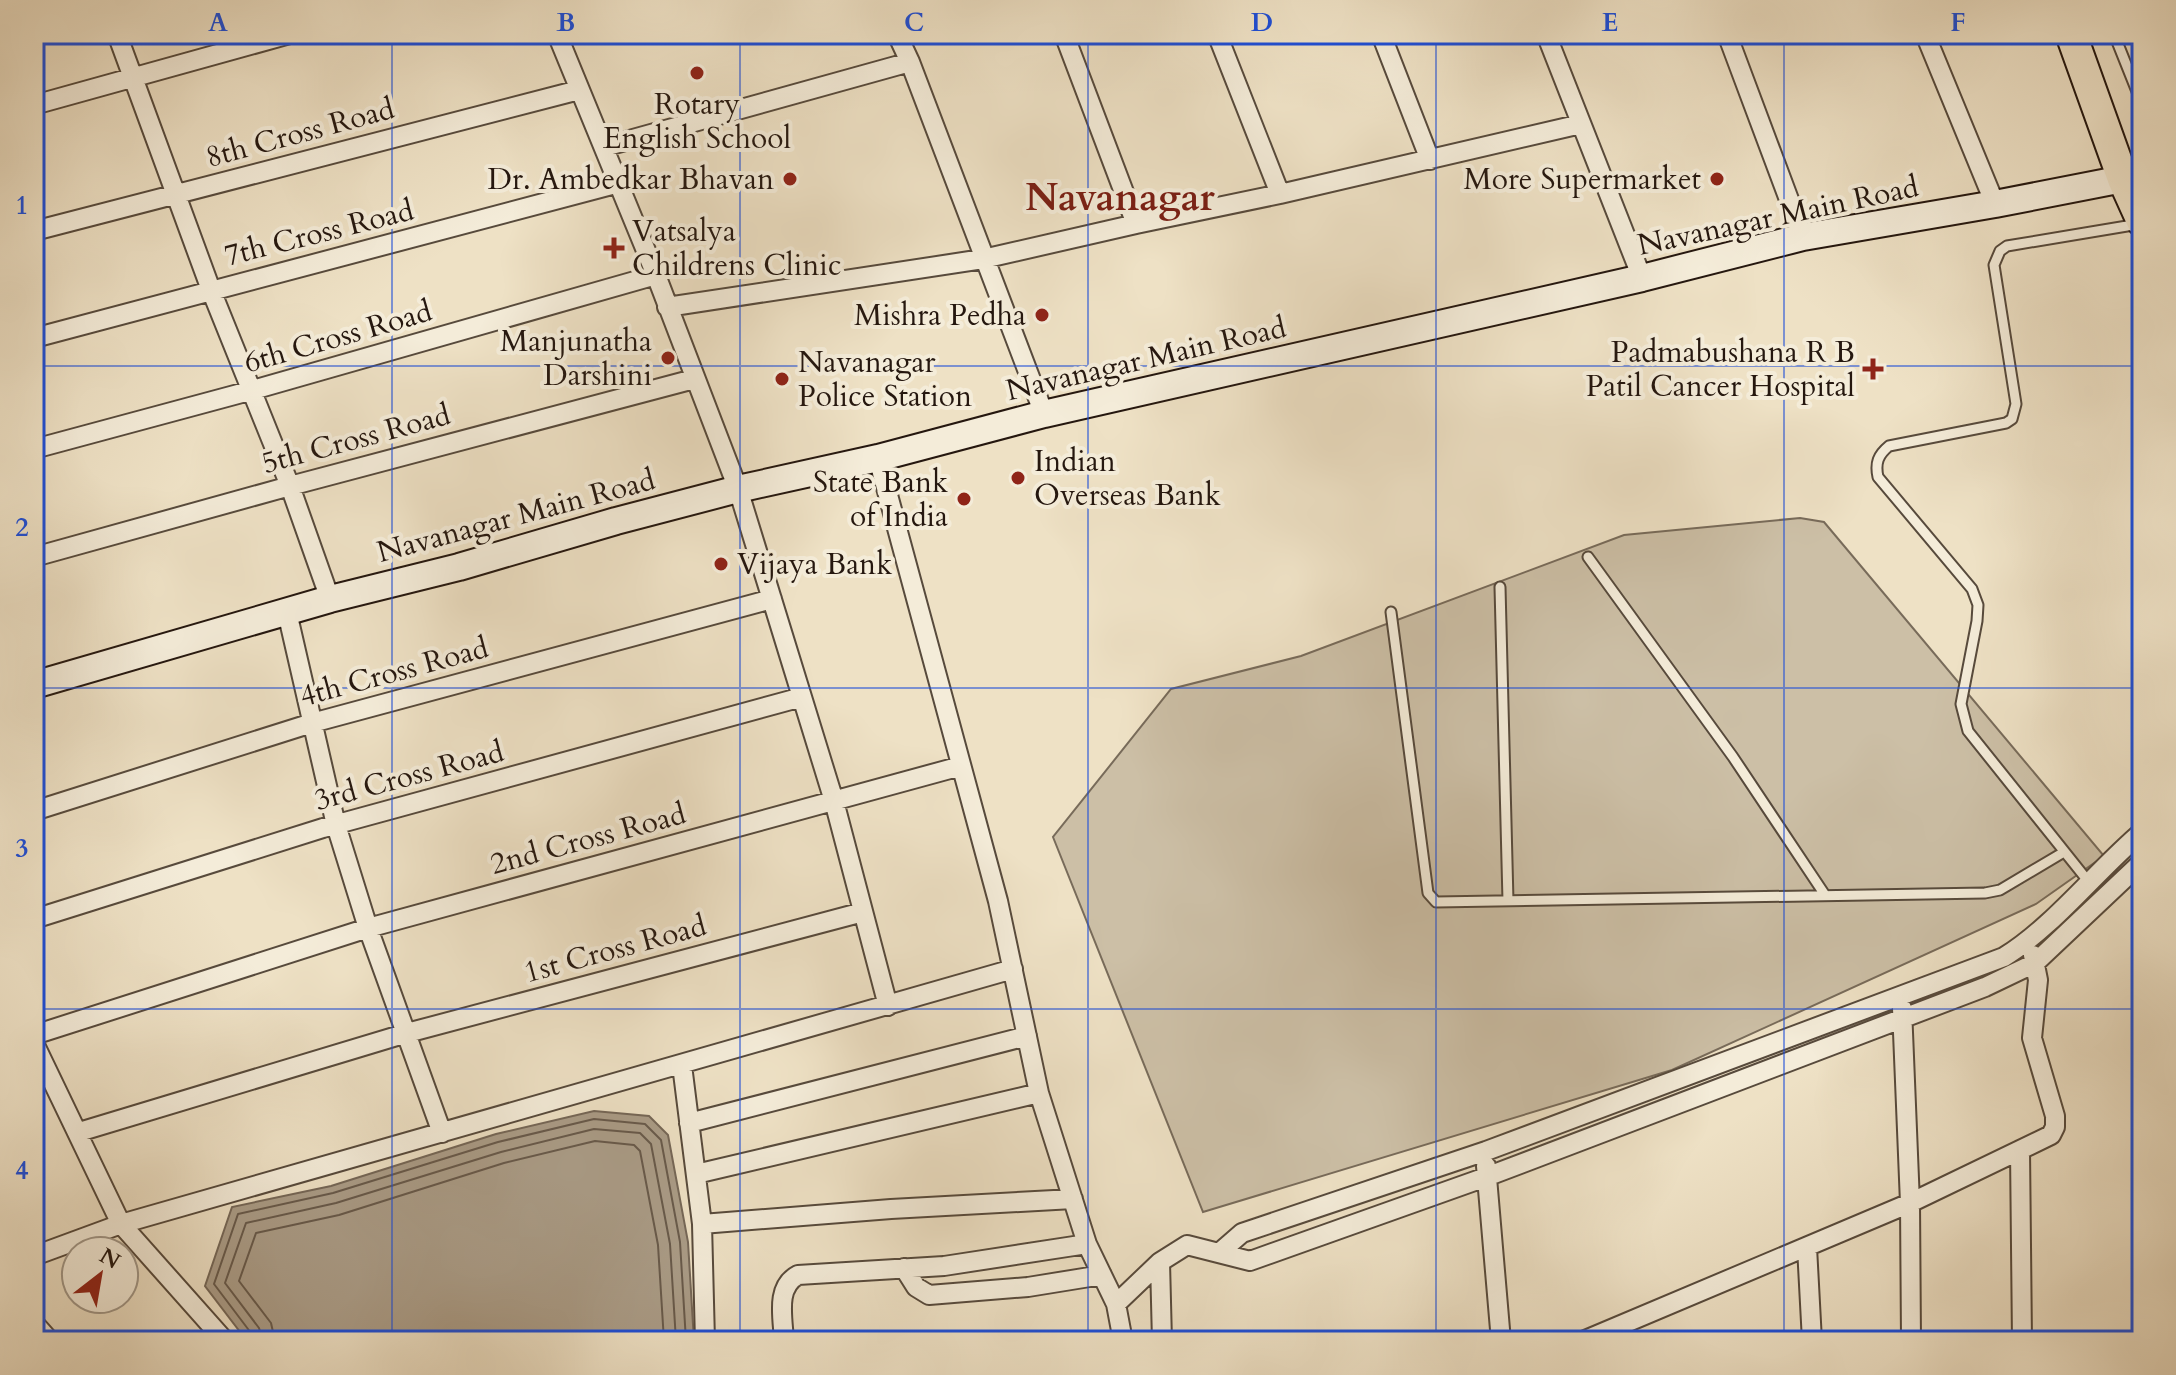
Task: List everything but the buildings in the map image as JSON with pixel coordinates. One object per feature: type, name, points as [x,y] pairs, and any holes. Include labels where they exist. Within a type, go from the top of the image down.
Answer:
[{"type":"main road","points":[[2071,34],[2132,174],[2142,222]]},
{"type":"main road","name":"Navanagar Main Road","points":[[34,685],[330,599],[459,567],[616,521],[738,489],[878,458],[1044,414],[1642,278],[1803,237],[1995,204],[2132,174]]},
{"type":"street","points":[[117,34],[211,290],[290,486],[330,599]]},
{"type":"street","points":[[34,105],[290,34]]},
{"type":"street","points":[[557,34],[656,275],[738,489],[834,801],[888,1006]]},
{"type":"street","points":[[897,34],[1044,414]]},
{"type":"street","points":[[1064,34],[1136,224]]},
{"type":"street","points":[[1217,34],[1280,194]]},
{"type":"street","points":[[1381,34],[1430,160]]},
{"type":"street","points":[[1546,34],[1642,278]]},
{"type":"street","points":[[1727,34],[1803,237]]},
{"type":"street","points":[[1925,34],[1995,204]]},
{"type":"street","points":[[604,147],[910,62]]},
{"type":"street","name":"8th Cross Road","points":[[34,231],[579,90]]},
{"type":"street","points":[[667,307],[983,259],[1581,124]]},
{"type":"street","name":"7th Cross Road","points":[[34,338],[619,183]]},
{"type":"street","name":"6th Cross Road","points":[[34,449],[656,275]]},
{"type":"street","name":"5th Cross Road","points":[[34,557],[694,379]]},
{"type":"street","points":[[878,458],[998,901],[1039,1093],[1087,1244],[1116,1304],[1123,1341]]},
{"type":"street","name":"4th Cross Road","points":[[34,811],[280,732],[772,599]]},
{"type":"street","points":[[287,612],[312,723],[330,826],[356,932],[430,1136]]},
{"type":"street","name":"3rd Cross Road","points":[[34,919],[330,826],[802,697]]},
{"type":"street","name":"2nd Cross Road","points":[[34,1035],[356,932],[961,766]]},
{"type":"street","points":[[1219,1253],[1242,1233],[1486,1151],[2004,957],[2029,940],[2109,860],[2142,832]]},
{"type":"street","points":[[2109,860],[2124,877]]},
{"type":"street","points":[[1116,1304],[1160,1262],[1187,1245],[1250,1261],[1486,1177],[1985,987],[2035,963],[2142,862]]},
{"type":"street","name":"1st Cross Road","points":[[79,1132],[396,1036],[863,912]]},
{"type":"street","points":[[1583,1341],[1910,1203],[2045,1138],[2055,1127],[2055,1116],[2032,1038],[2038,980],[2029,940]]},
{"type":"street","points":[[34,1256],[121,1224],[1013,969]]},
{"type":"street","points":[[1902,995],[1910,1203],[1911,1341]]},
{"type":"street","points":[[689,1123],[1027,1036]]},
{"type":"street","points":[[34,1043],[121,1224],[225,1341]]},
{"type":"street","points":[[682,1065],[702,1224],[705,1341]]},
{"type":"street","points":[[696,1174],[1039,1093]]},
{"type":"street","points":[[2020,1150],[2022,1341]]},
{"type":"street","points":[[1486,1151],[1501,1341]]},
{"type":"street","points":[[702,1224],[1073,1199]]},
{"type":"street","points":[[784,1341],[783,1292],[790,1279],[798,1275],[944,1266],[1087,1244]]},
{"type":"street","points":[[1807,1247],[1812,1341]]},
{"type":"street","points":[[1160,1262],[1162,1341]]},
{"type":"street","points":[[904,1268],[916,1287],[929,1295],[1028,1287],[1102,1275]]},
{"type":"street","points":[[34,1323],[50,1341]]},
{"type":"lane","points":[[2114,34],[2142,104]]},
{"type":"lane","points":[[2088,881],[1968,731],[1961,704],[1978,605],[1972,589],[1878,477],[1876,467],[1882,452],[1889,446],[2006,423],[2012,419],[2016,404],[1994,265],[2000,251],[2007,246],[2142,222]]},
{"type":"lane","points":[[1588,557],[1733,757],[1825,895]]},
{"type":"lane","points":[[1500,587],[1508,901]]},
{"type":"lane","points":[[1391,612],[1430,898],[1440,903],[1993,892],[2064,852]]},
{"type":"shaded area","points":[[1800,518],[1824,522],[2104,856],[2036,904],[1672,1070],[1203,1212],[1053,837],[1171,689],[1301,656],[1624,535]]},
{"type":"water","points":[[594,1111],[649,1116],[668,1135],[688,1242],[694,1341],[247,1341],[205,1286],[232,1207],[331,1186],[496,1134]]},
{"type":"place","name":"Rotary English School","points":[[697,73]]},
{"type":"place","name":"Dr. Ambedkar Bhavan","points":[[790,179]]},
{"type":"place","name":"More Supermarket","points":[[1717,179]]},
{"type":"place","name":"Vatsalya Childrens Clinic","points":[[614,248]]},
{"type":"place","name":"Mishra Pedha","points":[[1042,315]]},
{"type":"place","name":"Manjunatha Darshini","points":[[668,358]]},
{"type":"place","name":"Padmabushana R B Patil Cancer Hospital","points":[[1873,369]]},
{"type":"place","name":"Navanagar Police Station","points":[[782,379]]},
{"type":"place","name":"Indian Overseas Bank","points":[[1018,478]]},
{"type":"place","name":"State Bank of India","points":[[964,499]]},
{"type":"place","name":"Vijaya Bank","points":[[721,564]]},
{"type":"district","name":"Navanagar","points":[[1120,198]]}]
